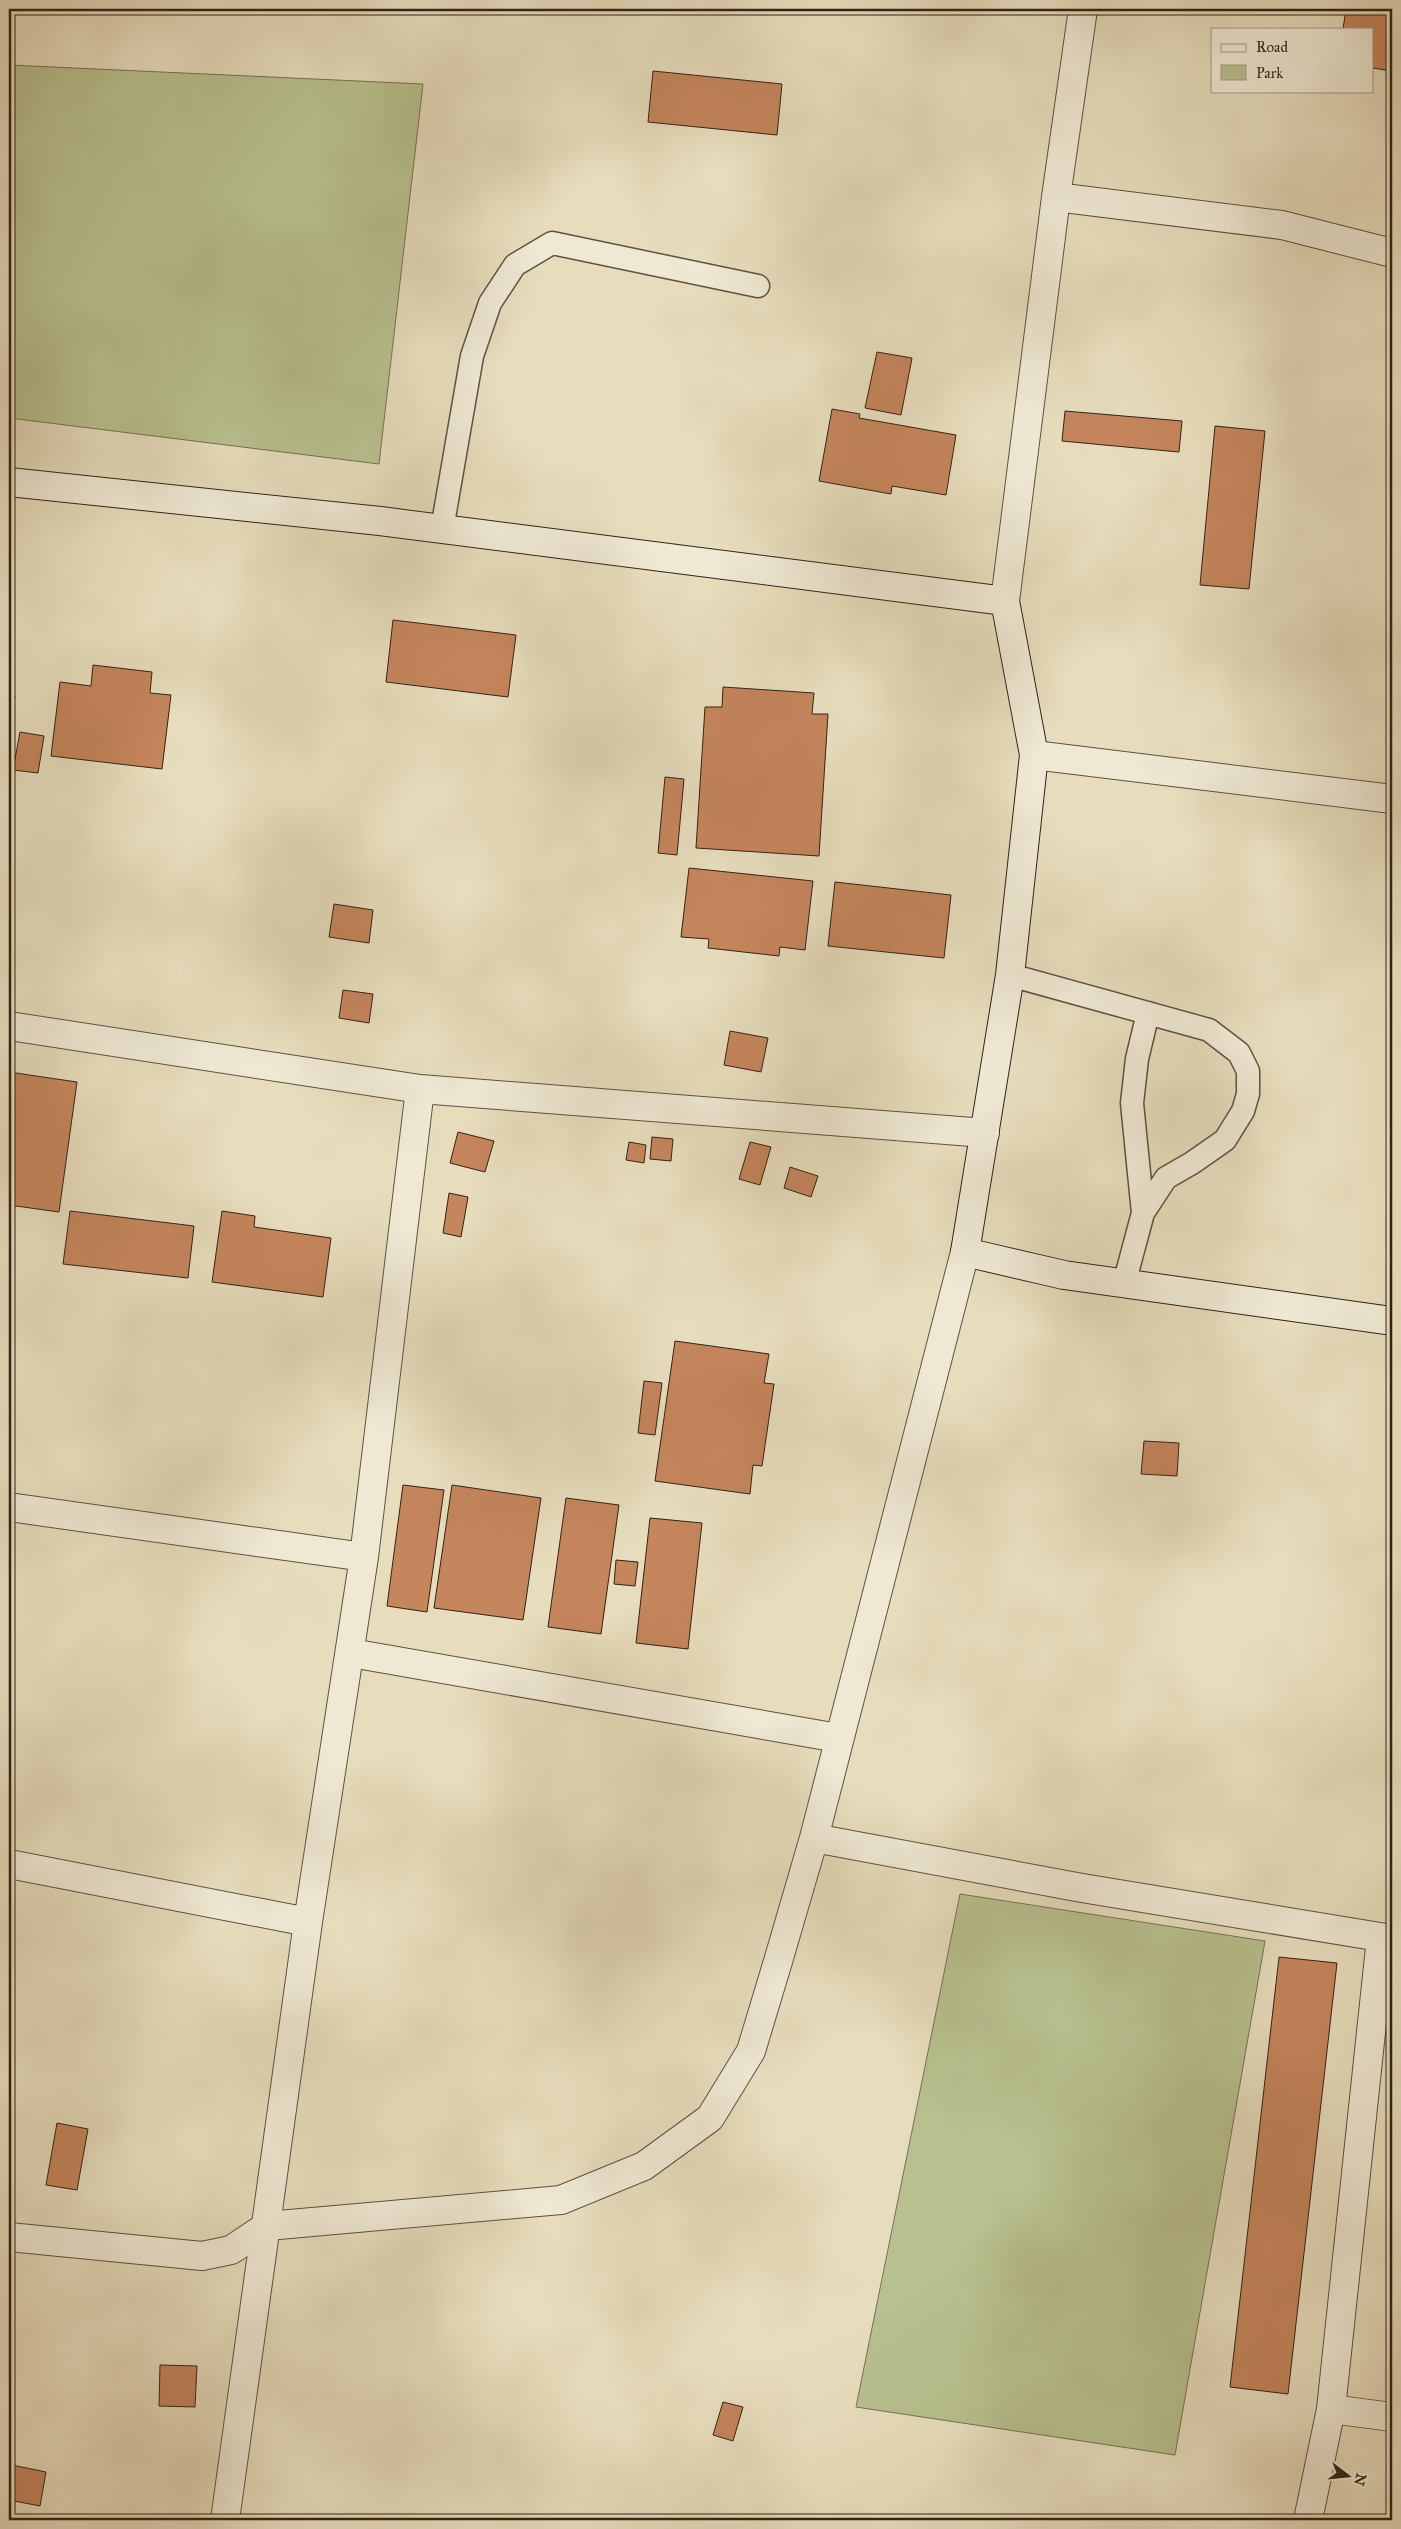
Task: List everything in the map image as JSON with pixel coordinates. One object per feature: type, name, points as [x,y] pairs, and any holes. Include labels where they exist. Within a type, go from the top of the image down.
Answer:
[{"type":"street","points":[[9,2237],[202,2256],[231,2250],[267,2226],[560,2200],[644,2166],[710,2118],[751,2051],[814,1838],[838,1738],[965,1252],[986,1133],[1010,975],[1034,755],[1005,602],[1056,197],[1083,9]]},
{"type":"street","points":[[1056,197],[1282,225],[1392,253]]},
{"type":"street","points":[[9,482],[442,529],[1005,602]]},
{"type":"street","points":[[1034,755],[1392,799]]},
{"type":"street","points":[[9,1026],[420,1089],[986,1133]]},
{"type":"street","points":[[225,2520],[308,1922],[351,1653],[420,1089]]},
{"type":"street","points":[[965,1252],[1064,1275],[1392,1321]]},
{"type":"street","points":[[9,1507],[364,1557]]},
{"type":"street","points":[[351,1653],[838,1738]]},
{"type":"street","points":[[814,1838],[1082,1888],[1387,1938],[1331,2409],[1308,2520]]},
{"type":"street","points":[[9,1864],[308,1922]]},
{"type":"street","points":[[1331,2409],[1392,2417]]},
{"type":"lane","points":[[442,529],[472,356],[490,303],[515,265],[552,243],[758,286]]},
{"type":"lane","points":[[1010,975],[1209,1030],[1239,1053],[1248,1072],[1248,1094],[1243,1111],[1225,1140],[1166,1178],[1143,1213],[1124,1284]]},
{"type":"lane","points":[[1143,1213],[1132,1103],[1137,1059],[1148,1013]]},
{"type":"green space","points":[[9,65],[423,84],[379,464],[9,418]]},
{"type":"green space","points":[[960,1894],[1265,1941],[1175,2455],[856,2407]]},
{"type":"building","points":[[495,9],[520,9],[520,12]]},
{"type":"building","points":[[1346,9],[1392,9],[1392,71],[1374,68],[1374,28],[1343,28]]},
{"type":"building","points":[[653,71],[782,84],[777,135],[648,122]]},
{"type":"building","points":[[877,352],[912,358],[901,415],[865,408]]},
{"type":"building","points":[[832,409],[860,414],[859,418],[956,435],[946,495],[892,486],[891,494],[819,481]]},
{"type":"building","points":[[1065,411],[1182,421],[1179,452],[1062,441]]},
{"type":"building","points":[[1215,426],[1265,431],[1249,589],[1200,585]]},
{"type":"building","points":[[393,620],[516,635],[508,697],[386,682]]},
{"type":"building","points":[[93,665],[152,672],[150,693],[171,695],[162,769],[51,756],[60,682],[91,686]]},
{"type":"building","points":[[723,687],[814,693],[812,714],[828,714],[819,856],[696,848],[705,707],[722,707]]},
{"type":"building","points":[[9,695],[15,696],[9,737]]},
{"type":"building","points":[[20,732],[44,736],[38,773],[13,770]]},
{"type":"building","points":[[665,777],[684,779],[677,855],[658,853]]},
{"type":"building","points":[[689,868],[813,881],[805,950],[780,947],[779,956],[708,948],[709,939],[681,937]]},
{"type":"building","points":[[835,882],[951,895],[944,958],[828,946]]},
{"type":"building","points":[[334,904],[373,910],[369,943],[329,937]]},
{"type":"building","points":[[343,990],[373,994],[369,1023],[339,1018]]},
{"type":"building","points":[[730,1031],[768,1038],[761,1072],[724,1065]]},
{"type":"building","points":[[9,1072],[77,1082],[59,1212],[9,1205]]},
{"type":"building","points":[[458,1132],[494,1141],[485,1172],[450,1163]]},
{"type":"building","points":[[652,1137],[673,1139],[671,1161],[650,1159]]},
{"type":"building","points":[[629,1142],[646,1145],[644,1163],[626,1160]]},
{"type":"building","points":[[750,1142],[771,1147],[760,1185],[739,1179]]},
{"type":"building","points":[[790,1167],[818,1176],[811,1197],[784,1188]]},
{"type":"building","points":[[449,1193],[468,1197],[461,1237],[443,1233]]},
{"type":"building","points":[[70,1211],[194,1226],[188,1278],[63,1264]]},
{"type":"building","points":[[222,1211],[255,1216],[254,1227],[331,1238],[323,1297],[212,1282]]},
{"type":"building","points":[[675,1341],[769,1354],[764,1383],[774,1384],[762,1466],[753,1465],[750,1494],[655,1481]]},
{"type":"building","points":[[644,1381],[662,1383],[655,1435],[638,1433]]},
{"type":"building","points":[[1144,1441],[1179,1443],[1177,1476],[1141,1474]]},
{"type":"building","points":[[403,1485],[444,1490],[427,1612],[387,1606]]},
{"type":"building","points":[[452,1485],[541,1498],[523,1620],[434,1608]]},
{"type":"building","points":[[566,1498],[619,1505],[601,1634],[548,1627]]},
{"type":"building","points":[[650,1518],[702,1523],[688,1649],[636,1643]]},
{"type":"building","points":[[616,1560],[638,1562],[635,1586],[614,1584]]},
{"type":"building","points":[[1279,1957],[1337,1963],[1288,2394],[1230,2387]]},
{"type":"building","points":[[57,2123],[88,2129],[77,2190],[46,2185]]},
{"type":"building","points":[[160,2365],[197,2366],[195,2407],[159,2406]]},
{"type":"building","points":[[723,2402],[743,2407],[733,2441],[713,2435]]},
{"type":"building","points":[[12,2465],[46,2472],[40,2506],[9,2500]]}]
